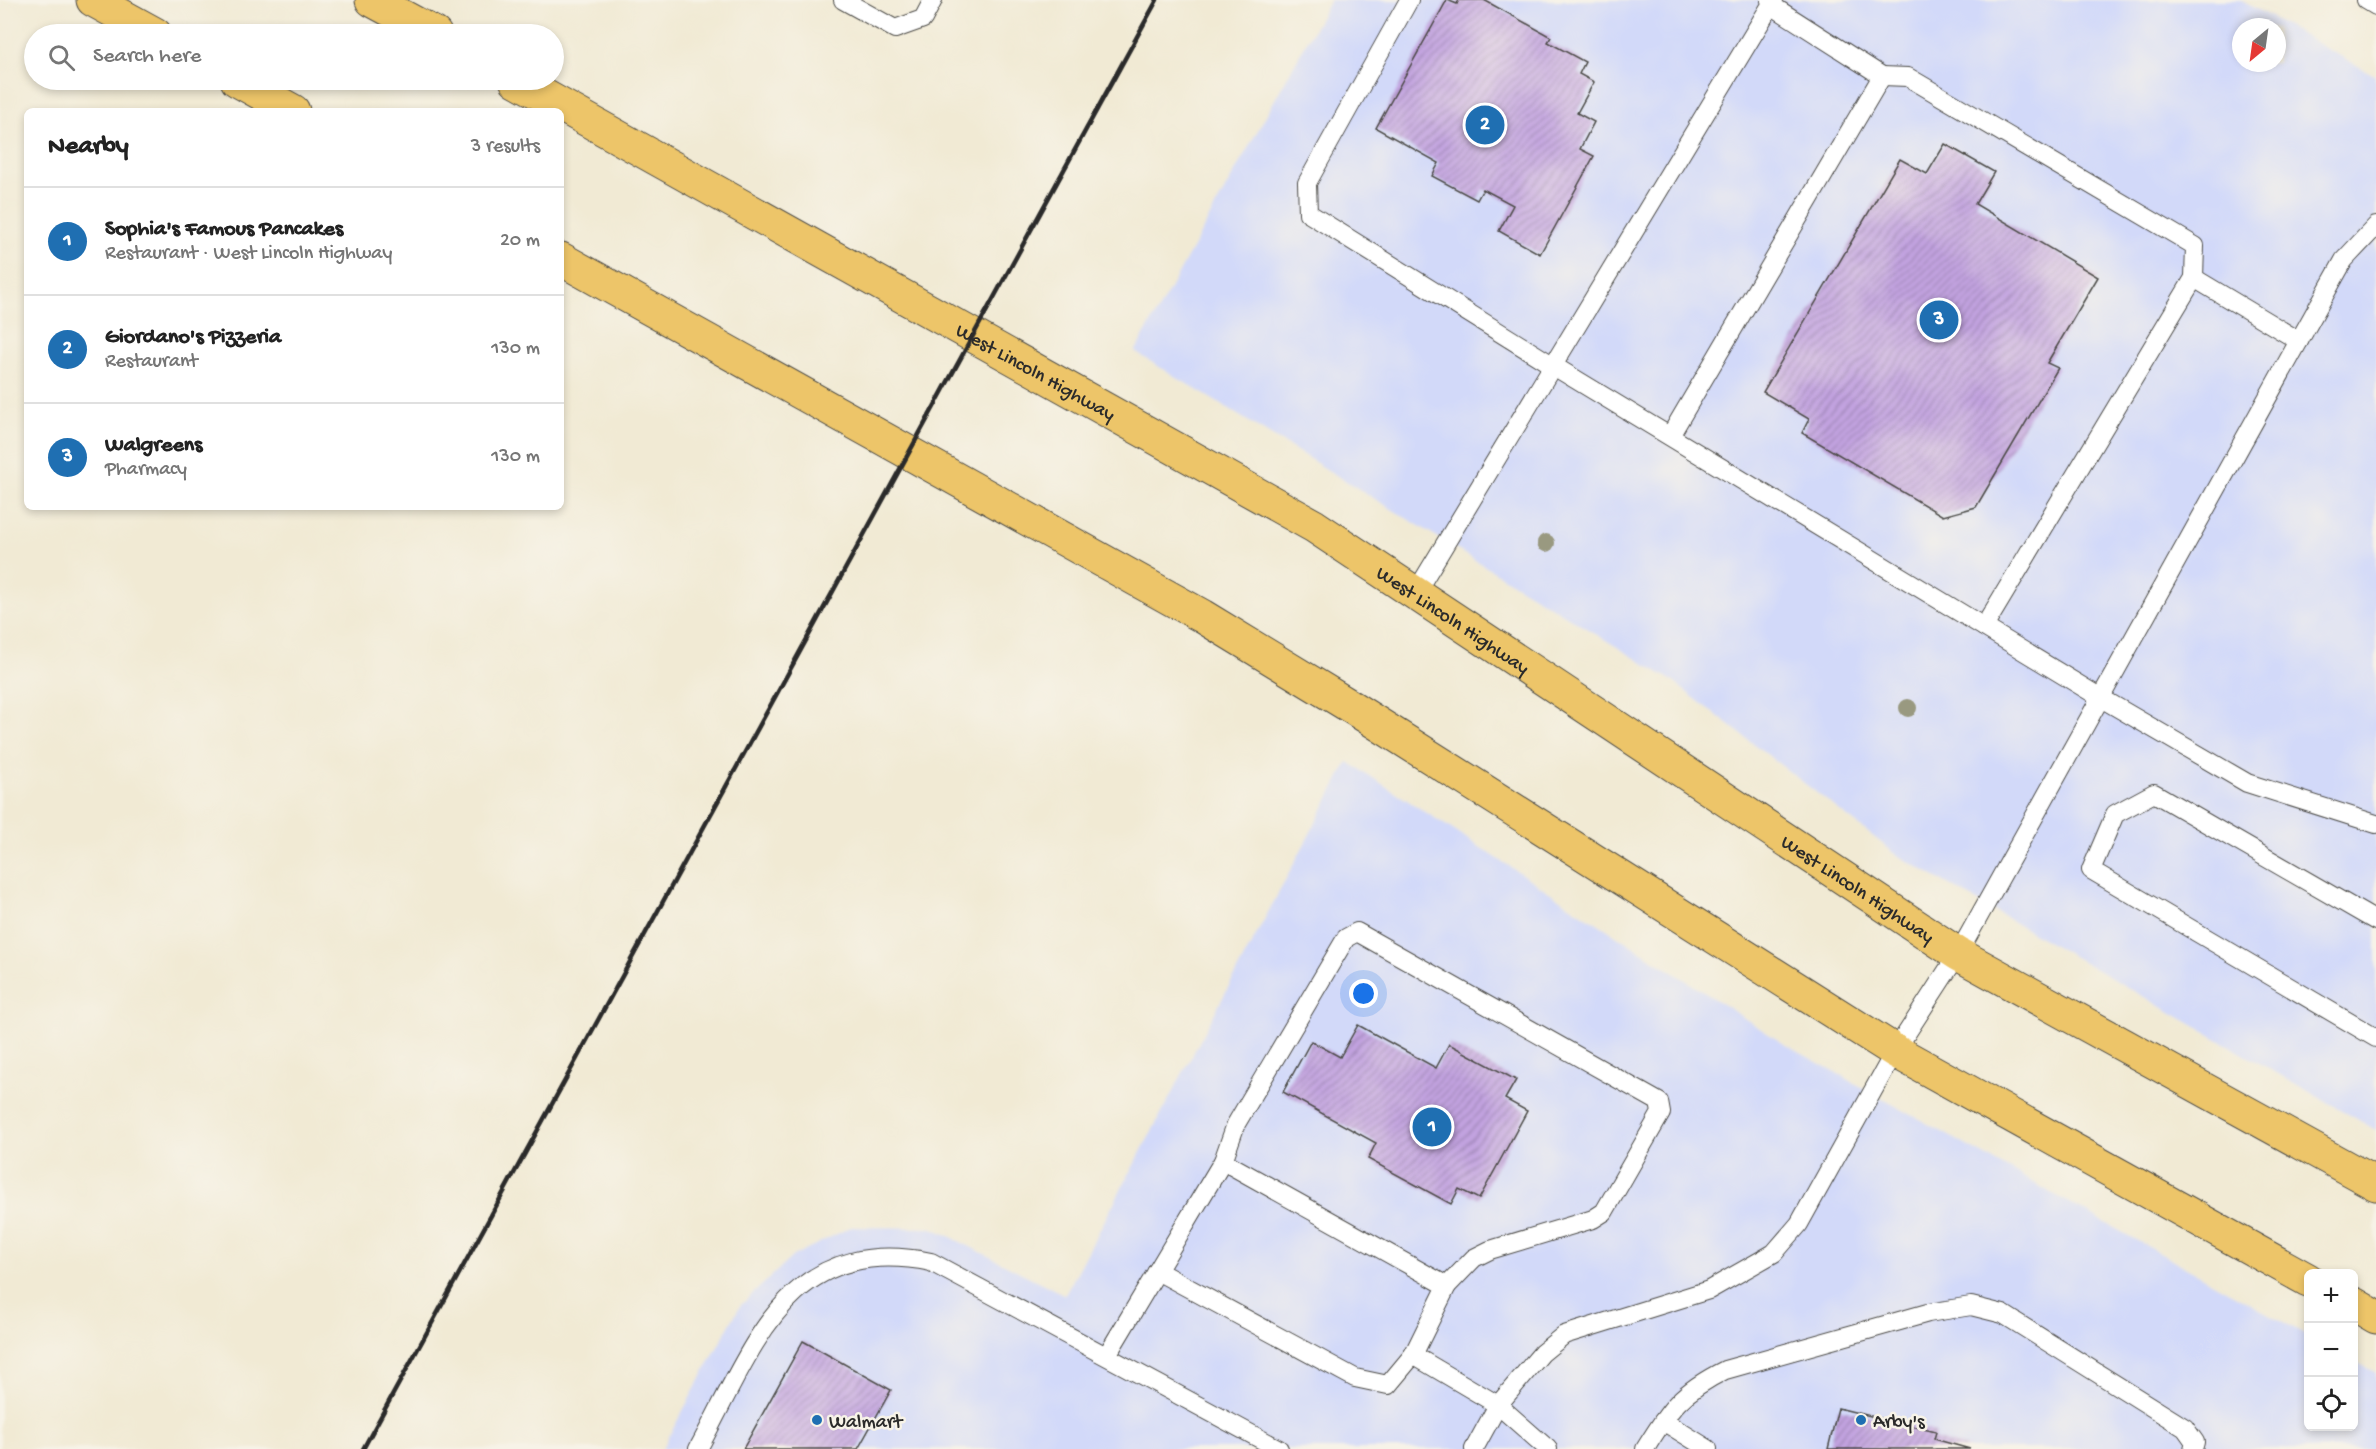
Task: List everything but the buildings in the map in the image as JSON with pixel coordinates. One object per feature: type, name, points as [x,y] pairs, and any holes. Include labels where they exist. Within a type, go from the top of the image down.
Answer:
[{"type":"main road","points":[[93,0],[137,24]]},
{"type":"main road","points":[[372,0],[416,24]]},
{"type":"main road","points":[[255,90],[288,108]]},
{"type":"main road","name":"West Lincoln Highway","points":[[534,90],[1314,526],[1958,954],[2376,1184]]},
{"type":"main road","points":[[564,261],[1202,616],[1353,708],[1894,1052],[2304,1278]]},
{"type":"main road","points":[[2358,1306],[2376,1317]]},
{"type":"lane","points":[[843,0],[895,29],[923,19],[933,0]]},
{"type":"lane","points":[[1409,0],[1307,183],[1308,213],[1552,365],[2101,698],[2247,783],[2376,824]]},
{"type":"lane","points":[[2366,0],[2376,6]]},
{"type":"lane","points":[[1416,592],[1771,2],[1882,76],[1908,77],[2195,246],[2194,278],[1984,627]]},
{"type":"lane","points":[[1670,436],[1882,76]]},
{"type":"lane","points":[[1474,1449],[1498,1405],[1542,1353],[1564,1335],[1709,1290],[1774,1253],[1799,1224],[1894,1052],[1958,954],[2344,260],[2376,226]]},
{"type":"lane","points":[[2194,278],[2299,341]]},
{"type":"lane","points":[[2376,921],[2154,793],[2115,814],[2091,870],[2376,1038]]},
{"type":"lane","points":[[1107,1355],[1157,1271],[1223,1161],[1236,1124],[1346,938],[1357,932],[1659,1102],[1661,1113],[1604,1212],[1593,1219],[1490,1250],[1474,1258],[1447,1286],[1413,1355],[1388,1385],[1355,1378],[1157,1271]]},
{"type":"lane","points":[[1223,1161],[1447,1286]]},
{"type":"lane","points":[[698,1449],[768,1322],[787,1298],[818,1274],[854,1260],[898,1256],[931,1262],[1279,1449]]},
{"type":"lane","points":[[1645,1449],[1672,1407],[1697,1384],[1725,1370],[1928,1313],[1971,1306],[2003,1314],[2185,1428],[2195,1442],[2193,1449]]},
{"type":"lane","points":[[1413,1355],[1498,1405],[1548,1449]]},
{"type":"lane","points":[[1663,1421],[1708,1449]]},
{"type":"shaded area","points":[[1330,0],[2240,0],[2272,18],[2232,18],[2232,72],[2286,72],[2286,26],[2376,76],[2376,1130],[1897,855],[1671,680],[1135,352]]},
{"type":"shaded area","points":[[1348,762],[1781,1042],[2304,1334],[2304,1431],[2358,1431],[2358,1363],[2376,1373],[2376,1449],[662,1449],[740,1306],[793,1256],[851,1227],[933,1228],[1065,1295]]},
{"type":"railway","points":[[363,1449],[1157,0]]},
{"type":"place","name":"Giordano's Pizzeria","points":[[1485,125]]},
{"type":"place","name":"Walgreens","points":[[1939,320]]},
{"type":"place","name":"Sophia's Famous Pancakes","points":[[1432,1127]]},
{"type":"place","name":"Walmart","points":[[817,1420]]},
{"type":"place","name":"Arby's","points":[[1861,1420]]}]
